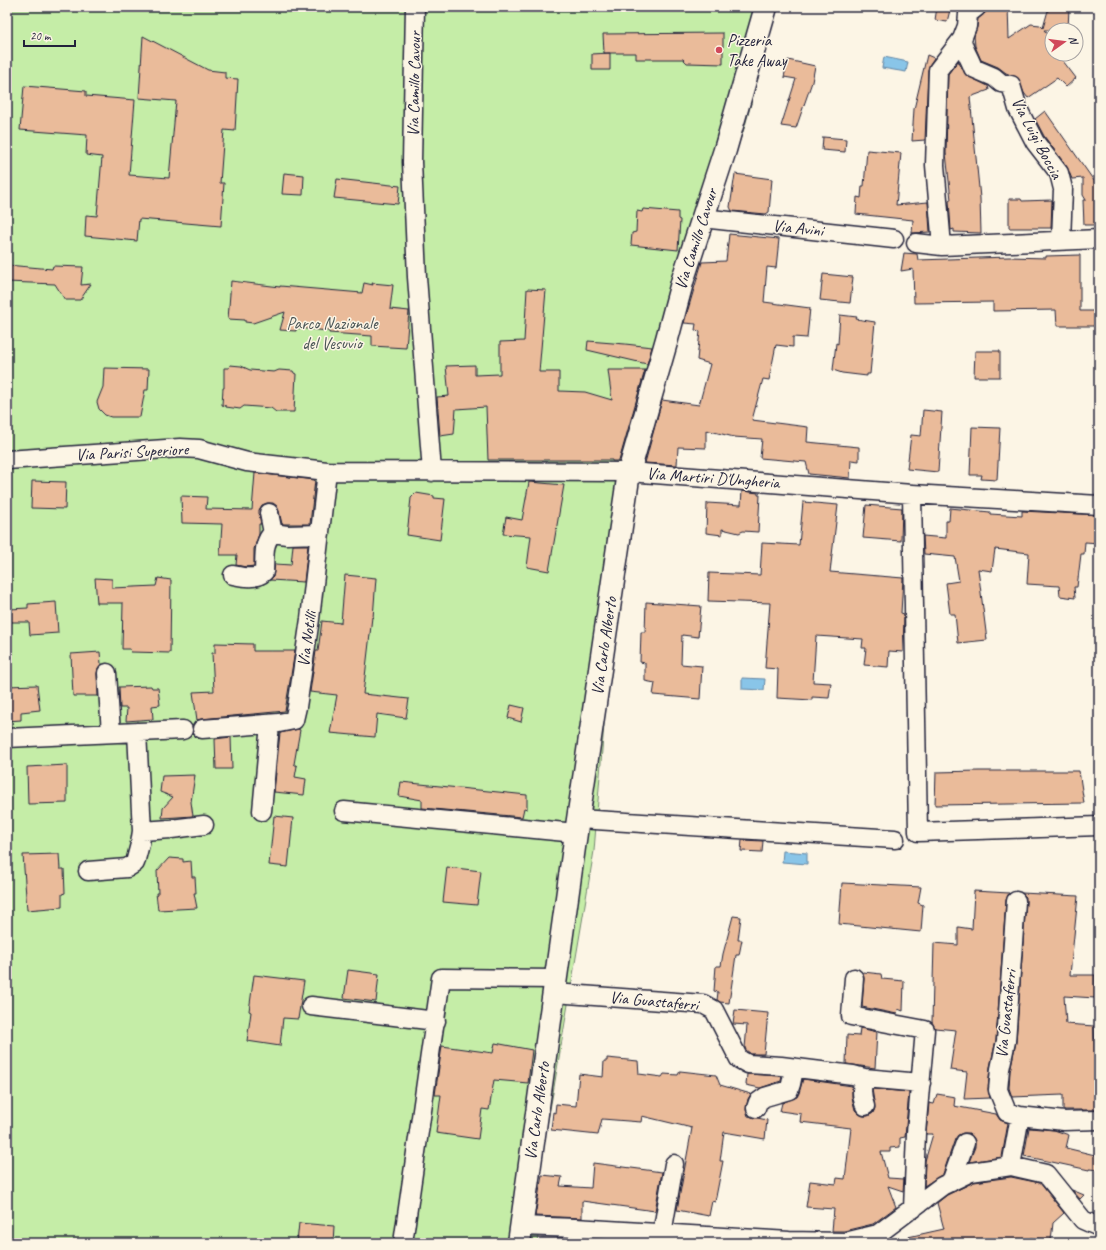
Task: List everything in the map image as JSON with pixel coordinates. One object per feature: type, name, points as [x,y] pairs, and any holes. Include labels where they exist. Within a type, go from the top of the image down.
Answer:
[{"type":"street","name":"Via Camillo Cavour","points":[[415,7],[412,162],[417,277],[432,472]]},
{"type":"street","name":"Via Camillo Cavour","points":[[629,472],[683,279],[725,150],[766,7]]},
{"type":"street","points":[[942,246],[936,165],[938,70],[962,39],[967,26],[968,14],[977,7]]},
{"type":"street","name":"Via Luigi Boccia","points":[[962,39],[963,47],[973,68],[994,77],[1001,83],[1011,85],[1018,109],[1035,142],[1059,174],[1062,189],[1061,241]]},
{"type":"street","name":"Via Avini","points":[[702,218],[894,239]]},
{"type":"street","points":[[916,243],[942,246],[1099,239]]},
{"type":"street","name":"Via Parisi Superiore","points":[[7,460],[180,448],[199,450],[247,462],[327,471]]},
{"type":"street","name":"Via Martiri D'Ungheria","points":[[327,471],[629,472],[912,494],[1099,505]]},
{"type":"street","name":"Via Notilli","points":[[202,729],[270,724],[294,720],[310,619],[327,471]]},
{"type":"street","name":"Via Carlo Alberto","points":[[520,1235],[629,472]]},
{"type":"street","points":[[912,494],[918,832],[1099,826]]},
{"type":"street","points":[[269,513],[273,533]]},
{"type":"street","points":[[233,575],[246,578],[260,576],[264,572],[266,544],[268,537],[273,533],[287,535],[320,534]]},
{"type":"street","points":[[107,673],[111,733]]},
{"type":"street","points":[[262,811],[270,724]]},
{"type":"street","points":[[7,738],[183,730]]},
{"type":"street","points":[[88,871],[127,868],[135,863],[142,831],[137,732]]},
{"type":"street","points":[[344,811],[578,826],[895,839]]},
{"type":"street","points":[[142,831],[204,825]]},
{"type":"street","name":"Via Guastaferri","points":[[1016,901],[1006,1041],[1000,1069],[998,1090],[1007,1112],[1020,1116],[1064,1121],[1099,1120]]},
{"type":"street","points":[[403,1243],[441,978],[555,986]]},
{"type":"street","points":[[854,978],[851,1016],[926,1030],[916,1134],[913,1209]]},
{"type":"street","name":"Via Guastaferri","points":[[555,986],[704,1004],[714,1010],[739,1059],[748,1064],[780,1066],[864,1078],[921,1083]]},
{"type":"street","points":[[311,1006],[436,1021]]},
{"type":"street","points":[[756,1108],[758,1102],[765,1097],[789,1090],[794,1069]]},
{"type":"street","points":[[864,1078],[861,1087],[862,1099],[865,1106]]},
{"type":"street","points":[[1010,1166],[1013,1159],[1020,1116]]},
{"type":"street","points":[[951,1182],[965,1143]]},
{"type":"street","points":[[661,1238],[674,1164]]},
{"type":"street","points":[[520,1235],[575,1228],[661,1238],[846,1242],[878,1234],[942,1186],[970,1172],[1010,1166],[1046,1174],[1083,1220],[1099,1227]]},
{"type":"green space","name":"Parco Nazionale del Vesuvio","points":[[7,7],[777,7],[745,126],[687,288],[638,462],[605,712],[594,851],[553,1093],[529,1222],[538,1236],[537,1243],[7,1243]]},
{"type":"water","points":[[884,57],[908,62],[906,72],[882,68]]},
{"type":"water","points":[[742,678],[765,679],[764,690],[742,689]]},
{"type":"water","points":[[783,851],[807,853],[807,864],[782,862]]},
{"type":"building","points":[[937,7],[950,10],[947,22],[935,20]]},
{"type":"building","points":[[987,7],[1008,7],[1009,39],[1031,24],[1040,25],[1043,28],[1044,24],[1044,62],[1064,62],[1076,78],[1066,87],[1057,78],[1028,98],[1024,93],[1018,78],[981,60],[975,46],[974,36],[978,19],[987,11]]},
{"type":"building","points":[[1049,7],[1069,7],[1068,22],[1045,22]]},
{"type":"building","points":[[723,33],[723,64],[687,63],[683,59],[636,59],[636,53],[604,53],[603,34]]},
{"type":"building","points":[[143,36],[208,70],[225,72],[225,78],[238,79],[235,131],[224,130],[220,183],[224,183],[221,226],[139,219],[137,241],[85,236],[86,215],[97,216],[102,157],[86,155],[87,135],[20,130],[24,86],[86,91],[86,96],[135,100],[129,175],[169,178],[176,101],[139,98]]},
{"type":"building","points":[[610,53],[610,70],[592,70],[592,54]]},
{"type":"building","points":[[927,55],[934,58],[928,70],[925,140],[912,141],[914,109]]},
{"type":"building","points":[[788,60],[815,66],[812,82],[796,128],[781,126],[796,79],[784,77]]},
{"type":"building","points":[[958,61],[966,75],[988,86],[989,90],[970,97],[980,198],[981,233],[954,232],[954,229],[951,230],[949,200],[951,200],[946,153],[948,74]]},
{"type":"building","points":[[1045,111],[1099,188],[1099,225],[1084,225],[1083,200],[1086,200],[1083,195],[1083,178],[1072,179],[1067,167],[1044,136],[1035,119]]},
{"type":"building","points":[[823,137],[846,139],[845,152],[822,150]]},
{"type":"building","points":[[867,150],[901,153],[896,205],[928,202],[930,232],[912,233],[913,220],[856,214],[857,197],[861,198],[862,186],[864,186]]},
{"type":"building","points":[[284,173],[304,175],[303,195],[282,194]]},
{"type":"building","points":[[735,174],[772,179],[769,212],[766,214],[732,211],[730,207]]},
{"type":"building","points":[[337,179],[400,186],[398,204],[334,198]]},
{"type":"building","points":[[1009,199],[1021,199],[1022,201],[1052,200],[1051,228],[1009,228]]},
{"type":"building","points":[[643,209],[678,212],[678,219],[680,220],[678,250],[631,245],[632,233],[636,232],[637,211],[642,212]]},
{"type":"building","points":[[729,234],[779,239],[776,268],[767,267],[764,302],[810,308],[807,338],[793,337],[793,347],[776,345],[769,380],[763,379],[752,420],[808,427],[807,442],[859,447],[859,461],[851,460],[850,478],[809,474],[806,462],[760,458],[762,439],[734,437],[706,430],[706,448],[678,447],[677,465],[645,463],[662,400],[699,405],[710,364],[697,360],[700,331],[695,330],[696,324],[684,323],[702,262],[726,261]]},
{"type":"building","points":[[904,253],[917,254],[918,260],[1009,257],[1046,258],[1046,256],[1080,255],[1080,311],[1099,311],[1099,326],[1057,326],[1056,310],[993,311],[993,302],[914,303],[913,269],[901,271]]},
{"type":"building","points":[[7,265],[52,269],[53,266],[83,267],[81,285],[91,284],[80,300],[65,300],[55,284],[7,282]]},
{"type":"building","points":[[823,274],[853,277],[850,303],[820,300]]},
{"type":"building","points":[[231,281],[280,287],[362,293],[364,283],[373,285],[372,283],[393,285],[390,309],[409,311],[406,348],[372,346],[372,336],[329,333],[329,331],[296,328],[296,331],[280,330],[285,312],[253,323],[245,322],[245,320],[228,319]]},
{"type":"building","points":[[527,289],[546,290],[539,372],[559,372],[559,391],[585,392],[612,400],[608,370],[645,370],[619,461],[488,460],[486,407],[456,409],[454,434],[440,436],[437,397],[449,396],[446,366],[475,365],[475,375],[500,374],[500,342],[524,341]]},
{"type":"building","points":[[840,315],[857,317],[856,319],[875,322],[870,374],[867,374],[867,376],[842,373],[833,370],[836,343],[838,344]]},
{"type":"building","points":[[588,341],[652,347],[647,364],[587,350]]},
{"type":"building","points":[[975,351],[1000,351],[1000,377],[974,377]]},
{"type":"building","points":[[230,365],[241,366],[250,370],[274,372],[279,370],[293,371],[296,374],[294,412],[276,412],[271,408],[244,406],[240,409],[222,405],[224,368],[229,368]]},
{"type":"building","points":[[104,368],[149,369],[148,390],[145,390],[140,417],[111,417],[105,415],[99,409],[97,402],[103,387]]},
{"type":"building","points":[[923,410],[942,412],[938,472],[907,469],[911,435],[921,436]]},
{"type":"building","points":[[972,427],[1000,428],[997,480],[981,479],[982,475],[970,475]]},
{"type":"building","points":[[255,473],[315,480],[310,524],[282,524],[277,506],[273,503],[262,505],[259,510],[261,524],[259,524],[259,534],[254,549],[254,566],[246,567],[236,565],[237,555],[220,555],[222,524],[182,523],[181,496],[207,497],[206,509],[252,510]]},
{"type":"building","points":[[32,481],[66,482],[65,509],[31,508]]},
{"type":"building","points":[[529,482],[564,485],[549,571],[527,567],[531,536],[503,534],[506,517],[522,520]]},
{"type":"building","points":[[742,491],[758,493],[758,495],[760,495],[758,532],[743,531],[739,533],[722,529],[722,535],[706,533],[707,503],[741,505]]},
{"type":"building","points":[[416,493],[434,496],[434,498],[445,499],[440,540],[407,535],[411,498]]},
{"type":"building","points":[[803,502],[838,505],[830,572],[903,578],[901,613],[904,614],[903,652],[889,651],[888,667],[864,665],[866,648],[862,648],[863,639],[816,636],[813,682],[831,683],[829,698],[812,697],[812,700],[777,698],[778,669],[765,668],[770,603],[708,601],[709,573],[760,575],[762,543],[799,545]]},
{"type":"building","points":[[866,505],[902,508],[901,541],[863,538]]},
{"type":"building","points":[[950,508],[990,512],[990,514],[1022,516],[1022,511],[1099,515],[1099,543],[1085,542],[1084,554],[1081,554],[1077,587],[1074,587],[1075,598],[1060,596],[1059,586],[1027,584],[1029,553],[995,549],[992,571],[978,569],[987,640],[958,643],[955,614],[950,614],[946,583],[959,581],[955,557],[924,554],[923,536],[946,538],[946,521],[949,521]]},
{"type":"building","points":[[293,545],[308,545],[304,582],[270,580],[273,577],[275,564],[291,565]]},
{"type":"building","points":[[345,575],[376,578],[373,618],[372,617],[363,694],[409,699],[406,718],[377,714],[375,737],[330,733],[337,695],[310,692],[322,621],[341,623]]},
{"type":"building","points":[[95,578],[112,579],[112,588],[156,586],[158,578],[171,580],[170,653],[131,652],[130,649],[122,649],[123,603],[97,603]]},
{"type":"building","points":[[56,602],[58,633],[30,635],[29,622],[10,622],[10,609],[28,608],[28,604]]},
{"type":"building","points":[[646,602],[701,606],[698,637],[682,635],[681,664],[702,666],[700,699],[653,695],[655,683],[645,681],[645,663],[640,662],[641,632],[645,632]]},
{"type":"building","points":[[215,643],[253,644],[253,651],[295,651],[285,711],[197,720],[193,692],[214,691],[212,653],[215,653]]},
{"type":"building","points":[[100,652],[101,664],[98,668],[97,674],[98,696],[73,696],[71,654]]},
{"type":"building","points":[[37,685],[40,710],[21,712],[21,720],[7,721],[7,686]]},
{"type":"building","points":[[151,686],[152,688],[158,688],[160,705],[152,706],[153,719],[126,721],[127,708],[120,708],[119,687]]},
{"type":"building","points":[[511,705],[524,708],[521,722],[508,718]]},
{"type":"building","points":[[298,729],[300,730],[294,764],[297,766],[295,777],[306,779],[304,795],[274,792],[280,733]]},
{"type":"building","points":[[231,737],[232,769],[216,769],[215,739]]},
{"type":"building","points":[[67,765],[67,803],[28,804],[27,767]]},
{"type":"building","points":[[1079,771],[1084,803],[935,805],[936,772]]},
{"type":"building","points":[[195,775],[191,802],[193,816],[162,818],[163,808],[173,797],[160,792],[162,776]]},
{"type":"building","points":[[401,782],[527,795],[527,809],[524,808],[522,817],[422,808],[422,800],[399,796]]},
{"type":"building","points":[[274,816],[293,818],[288,867],[269,865]]},
{"type":"building","points":[[742,840],[763,841],[762,852],[741,851]]},
{"type":"building","points":[[59,854],[60,869],[64,869],[65,893],[62,894],[62,907],[27,910],[23,855]]},
{"type":"building","points":[[169,858],[183,859],[183,862],[191,861],[192,877],[195,877],[196,893],[194,893],[197,908],[158,910],[156,893],[158,893],[157,871]]},
{"type":"building","points":[[447,867],[481,871],[477,905],[443,902]]},
{"type":"building","points":[[842,883],[921,887],[918,903],[923,905],[921,932],[839,924]]},
{"type":"building","points":[[974,891],[1009,893],[1006,900],[996,1040],[990,1067],[988,1089],[990,1098],[964,1099],[967,1072],[950,1070],[956,1030],[935,1028],[932,1022],[934,943],[958,945],[958,927],[972,929]]},
{"type":"building","points":[[1022,893],[1078,896],[1070,975],[1095,975],[1095,998],[1064,996],[1066,1024],[1094,1026],[1095,1052],[1099,1051],[1099,1110],[1063,1110],[1063,1095],[1012,1097],[1009,1088],[1010,1071],[1016,1042],[1026,902],[1026,897]]},
{"type":"building","points":[[733,916],[741,917],[738,940],[742,940],[739,955],[736,955],[729,1003],[720,1002],[717,1000],[718,992],[714,991],[716,966],[721,966]]},
{"type":"building","points":[[348,970],[379,974],[376,1002],[344,998]]},
{"type":"building","points":[[863,972],[881,974],[882,979],[904,981],[903,1011],[898,1009],[897,1014],[862,1007]]},
{"type":"building","points":[[254,975],[304,981],[298,1019],[283,1018],[280,1046],[247,1041]]},
{"type":"building","points":[[735,1010],[768,1013],[764,1054],[751,1054],[746,1050],[747,1025],[733,1024]]},
{"type":"building","points":[[860,1028],[877,1032],[875,1068],[846,1064],[847,1035],[859,1036]]},
{"type":"building","points":[[495,1043],[532,1050],[528,1083],[494,1080],[489,1110],[482,1109],[478,1139],[436,1133],[441,1095],[435,1095],[442,1046],[493,1053]]},
{"type":"building","points":[[607,1058],[638,1061],[639,1074],[662,1077],[664,1074],[678,1075],[680,1071],[716,1075],[720,1085],[751,1094],[748,1099],[746,1110],[748,1116],[767,1120],[765,1139],[724,1132],[720,1161],[723,1161],[715,1202],[712,1201],[709,1216],[677,1210],[692,1128],[642,1116],[641,1122],[602,1119],[598,1135],[551,1130],[553,1112],[555,1113],[556,1104],[576,1106],[579,1074],[603,1077],[604,1061],[607,1061]]},
{"type":"building","points":[[747,1074],[782,1077],[781,1081],[760,1088],[746,1085]]},
{"type":"building","points":[[803,1079],[852,1086],[852,1097],[855,1110],[864,1116],[868,1116],[873,1113],[875,1108],[872,1089],[909,1092],[905,1137],[900,1138],[900,1147],[890,1148],[890,1152],[881,1152],[888,1178],[904,1179],[903,1191],[888,1186],[896,1207],[873,1224],[844,1231],[832,1231],[834,1209],[806,1207],[810,1181],[836,1184],[837,1178],[845,1179],[851,1128],[800,1122],[801,1114],[780,1111],[782,1103],[797,1097]]},
{"type":"building","points":[[937,1094],[955,1097],[954,1106],[996,1114],[1000,1120],[1008,1123],[1002,1157],[969,1162],[975,1147],[975,1141],[969,1133],[963,1133],[958,1135],[955,1139],[943,1174],[924,1186],[925,1161],[933,1134],[926,1134],[929,1103],[934,1104]]},
{"type":"building","points":[[1029,1128],[1054,1130],[1069,1135],[1066,1148],[1099,1156],[1099,1170],[1089,1170],[1024,1156]]},
{"type":"building","points":[[593,1163],[662,1172],[655,1211],[582,1201],[582,1218],[535,1216],[542,1175],[562,1177],[560,1186],[591,1188]]},
{"type":"building","points":[[1011,1177],[1040,1183],[1064,1213],[1053,1223],[1051,1240],[1030,1238],[1030,1243],[909,1243],[908,1237],[944,1229],[937,1203],[947,1195],[974,1182]]},
{"type":"building","points":[[1072,1190],[1084,1195],[1080,1199]]},
{"type":"building","points":[[299,1223],[334,1226],[333,1243],[297,1243]]},
{"type":"place","name":"Pizzeria Take Away","points":[[719,50]]}]
